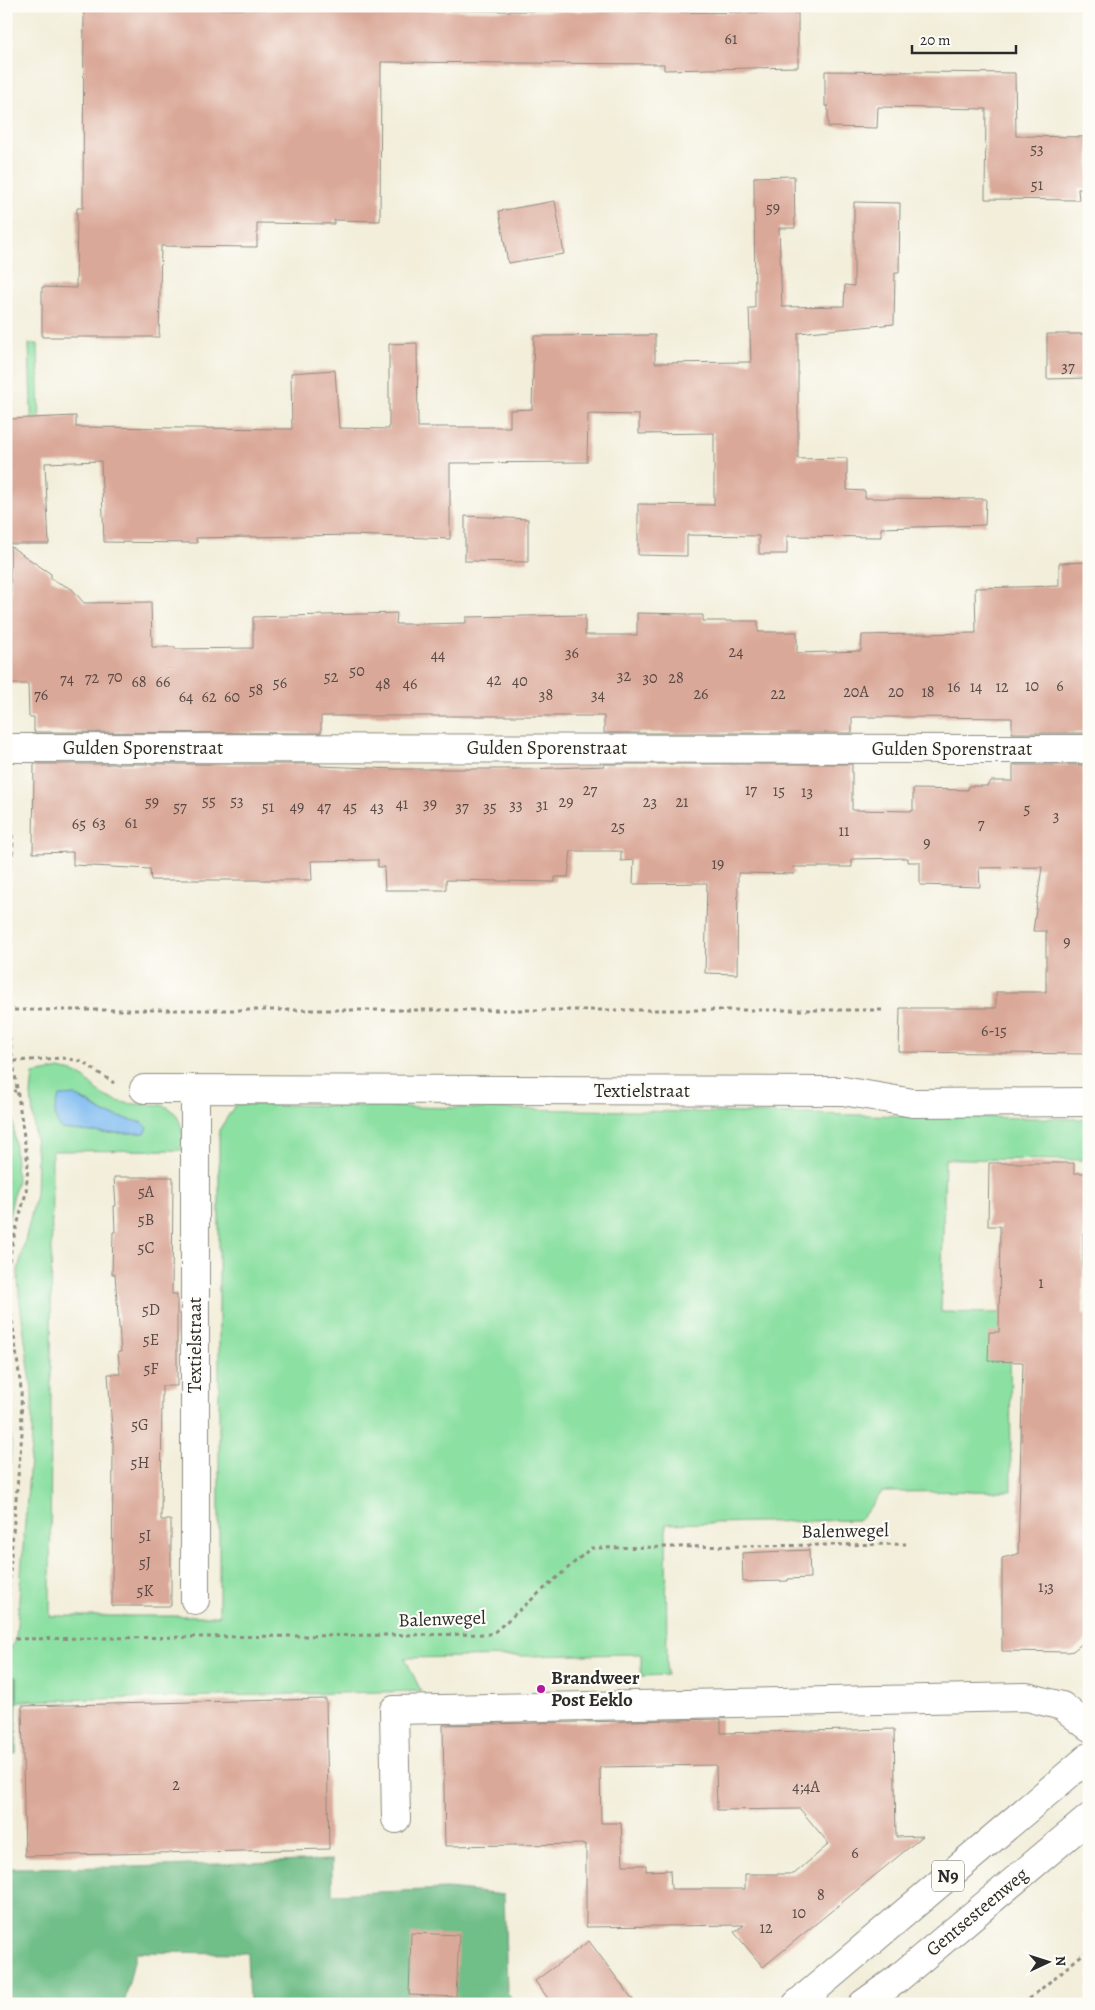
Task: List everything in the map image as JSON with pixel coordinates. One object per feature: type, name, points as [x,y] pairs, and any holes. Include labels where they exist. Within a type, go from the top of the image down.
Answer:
[{"type":"street","name":"Gulden Sporenstraat","points":[[7,748],[1089,749]]},
{"type":"street","name":"Textielstraat","points":[[144,1089],[843,1092],[913,1102],[1089,1102]]},
{"type":"street","name":"Textielstraat","points":[[195,1090],[195,1600]]},
{"type":"street","points":[[396,1819],[394,1710],[1027,1697],[1062,1706],[1089,1727]]},
{"type":"street","name":"N9","points":[[797,2004],[1089,1757]]},
{"type":"street","name":"Gentsesteenweg","points":[[864,2004],[896,1980],[1089,1818]]},
{"type":"path","points":[[6,894],[13,849],[7,748]]},
{"type":"path","points":[[7,1640],[11,1554],[22,1433],[21,1389],[9,1296],[8,1268],[12,1244],[26,1193],[28,1164],[6,1011],[886,1010]]},
{"type":"path","points":[[14,1061],[62,1058],[81,1061],[127,1089],[144,1089]]},
{"type":"path","points":[[6,1092],[16,1091]]},
{"type":"path","name":"Balenwegel","points":[[7,1640],[492,1634],[590,1548],[906,1544]]},
{"type":"path","points":[[1023,2004],[1089,1949]]},
{"type":"green space","points":[[29,344],[38,344],[41,471],[33,471]]},
{"type":"green space","points":[[60,1069],[76,1073],[109,1098],[124,1103],[161,1105],[170,1108],[177,1116],[182,1129],[185,1150],[52,1151],[50,1616],[219,1616],[219,1130],[236,1104],[1089,1119],[1089,1160],[945,1159],[941,1312],[1010,1313],[1011,1491],[882,1492],[860,1520],[666,1524],[667,1675],[641,1676],[641,1654],[405,1658],[421,1691],[20,1701],[17,1703],[17,1677],[6,1677],[6,1658],[16,1637],[32,1434],[32,1390],[19,1296],[18,1270],[36,1195],[37,1158],[31,1094],[33,1074]],"holes":[[[87,1101],[104,1113],[148,1128],[145,1133],[103,1133],[61,1129]]]},
{"type":"green space","points":[[12,1102],[17,1180],[6,1230],[6,1103]]},
{"type":"green space","points":[[6,1346],[11,1388],[12,1426],[6,1506]]},
{"type":"green space","points":[[6,1677],[17,1677],[16,1754],[6,1754]]},
{"type":"green space","points":[[332,1860],[332,1894],[448,1889],[504,1895],[507,1993],[515,2004],[249,2004],[247,1953],[136,1952],[124,2004],[6,2004],[6,1868],[133,1867]]},
{"type":"water","points":[[75,1095],[104,1113],[143,1123],[148,1128],[145,1133],[103,1133],[61,1129],[56,1121],[55,1113],[60,1096]]},
{"type":"building","points":[[84,8],[798,13],[798,67],[664,70],[664,64],[381,62],[380,221],[334,220],[334,224],[257,223],[257,247],[161,246],[159,337],[42,337],[42,287],[76,288],[77,208],[83,208]]},
{"type":"building","points":[[825,71],[1015,73],[1016,136],[1089,137],[1089,189],[1078,189],[1079,200],[985,199],[986,109],[878,107],[877,128],[828,127],[828,106],[825,106]]},
{"type":"building","points":[[794,176],[795,228],[779,228],[782,307],[844,306],[845,285],[854,286],[854,202],[900,203],[899,273],[895,273],[894,324],[798,333],[798,459],[847,458],[847,490],[865,491],[865,498],[986,499],[985,525],[881,528],[881,537],[787,536],[787,554],[759,554],[759,536],[687,535],[687,556],[638,555],[638,504],[714,505],[714,433],[639,434],[639,415],[588,414],[587,462],[450,463],[450,539],[353,535],[196,538],[197,543],[104,542],[101,461],[45,463],[49,544],[10,544],[9,419],[76,416],[76,427],[292,429],[291,373],[335,370],[339,428],[389,429],[389,344],[417,343],[418,427],[510,427],[510,410],[532,409],[534,336],[655,335],[655,363],[751,362],[749,308],[755,308],[754,177]]},
{"type":"building","points":[[555,201],[564,254],[508,263],[499,211]]},
{"type":"building","points":[[1047,334],[1089,334],[1089,378],[1047,379]]},
{"type":"building","points":[[465,516],[528,519],[528,562],[465,561]]},
{"type":"building","points":[[10,546],[51,574],[51,579],[72,589],[84,603],[151,602],[152,647],[175,647],[175,649],[253,648],[253,617],[397,613],[396,624],[424,624],[466,623],[466,617],[585,615],[585,635],[637,635],[637,613],[703,615],[703,621],[758,621],[758,632],[797,632],[797,653],[861,651],[862,635],[976,633],[975,588],[1059,586],[1059,563],[1089,562],[1089,733],[1012,733],[1012,718],[852,717],[852,733],[604,733],[604,716],[321,716],[321,733],[34,732],[34,717],[29,717],[28,684],[6,684],[6,640],[9,640],[8,610],[11,609]]},
{"type":"building","points":[[34,764],[320,764],[320,766],[396,769],[529,769],[604,766],[604,764],[852,764],[852,810],[913,811],[913,789],[968,790],[968,786],[987,786],[991,781],[1013,781],[1013,765],[1089,765],[1089,1054],[899,1052],[900,1008],[996,1008],[996,992],[1046,992],[1046,931],[1033,931],[1042,867],[979,868],[980,887],[920,885],[920,862],[908,862],[908,858],[852,859],[852,867],[793,867],[794,874],[738,873],[737,974],[705,973],[707,883],[633,884],[634,860],[621,861],[621,851],[571,851],[568,877],[555,877],[555,882],[446,880],[446,890],[385,890],[384,867],[378,867],[378,860],[311,861],[312,880],[151,880],[150,869],[73,865],[73,852],[33,853]]},
{"type":"building","points":[[989,1163],[1074,1163],[1074,1173],[1089,1173],[1089,1233],[1083,1233],[1083,1314],[1089,1314],[1089,1638],[1069,1652],[1002,1651],[1002,1558],[1018,1554],[1023,1362],[988,1361],[989,1332],[999,1332],[1000,1226],[988,1226]]},
{"type":"building","points":[[114,1177],[173,1177],[172,1294],[177,1294],[177,1386],[162,1386],[161,1520],[171,1520],[171,1606],[112,1606],[113,1443],[108,1374],[120,1374],[118,1352],[121,1352],[115,1274],[112,1274],[113,1232],[115,1232],[114,1206],[116,1206]]},
{"type":"building","points":[[809,1550],[810,1578],[788,1579],[788,1581],[743,1582],[742,1553]]},
{"type":"building","points":[[326,1699],[329,1849],[25,1856],[22,1706]]},
{"type":"building","points":[[721,1719],[721,1733],[894,1729],[896,1837],[923,1836],[763,1967],[734,1932],[744,1925],[586,1927],[586,1844],[445,1846],[443,1725]],"holes":[[[716,1765],[717,1810],[800,1809],[829,1844],[794,1874],[745,1874],[745,1889],[671,1889],[670,1870],[646,1871],[646,1865],[623,1865],[621,1823],[601,1823],[600,1767]]]},
{"type":"building","points":[[411,1933],[459,1935],[456,1997],[409,1995]]},
{"type":"building","points":[[589,1941],[636,2004],[546,2004],[550,2001],[535,1981]]},
{"type":"place","name":"Brandweer Post Eeklo","points":[[541,1689]]}]
